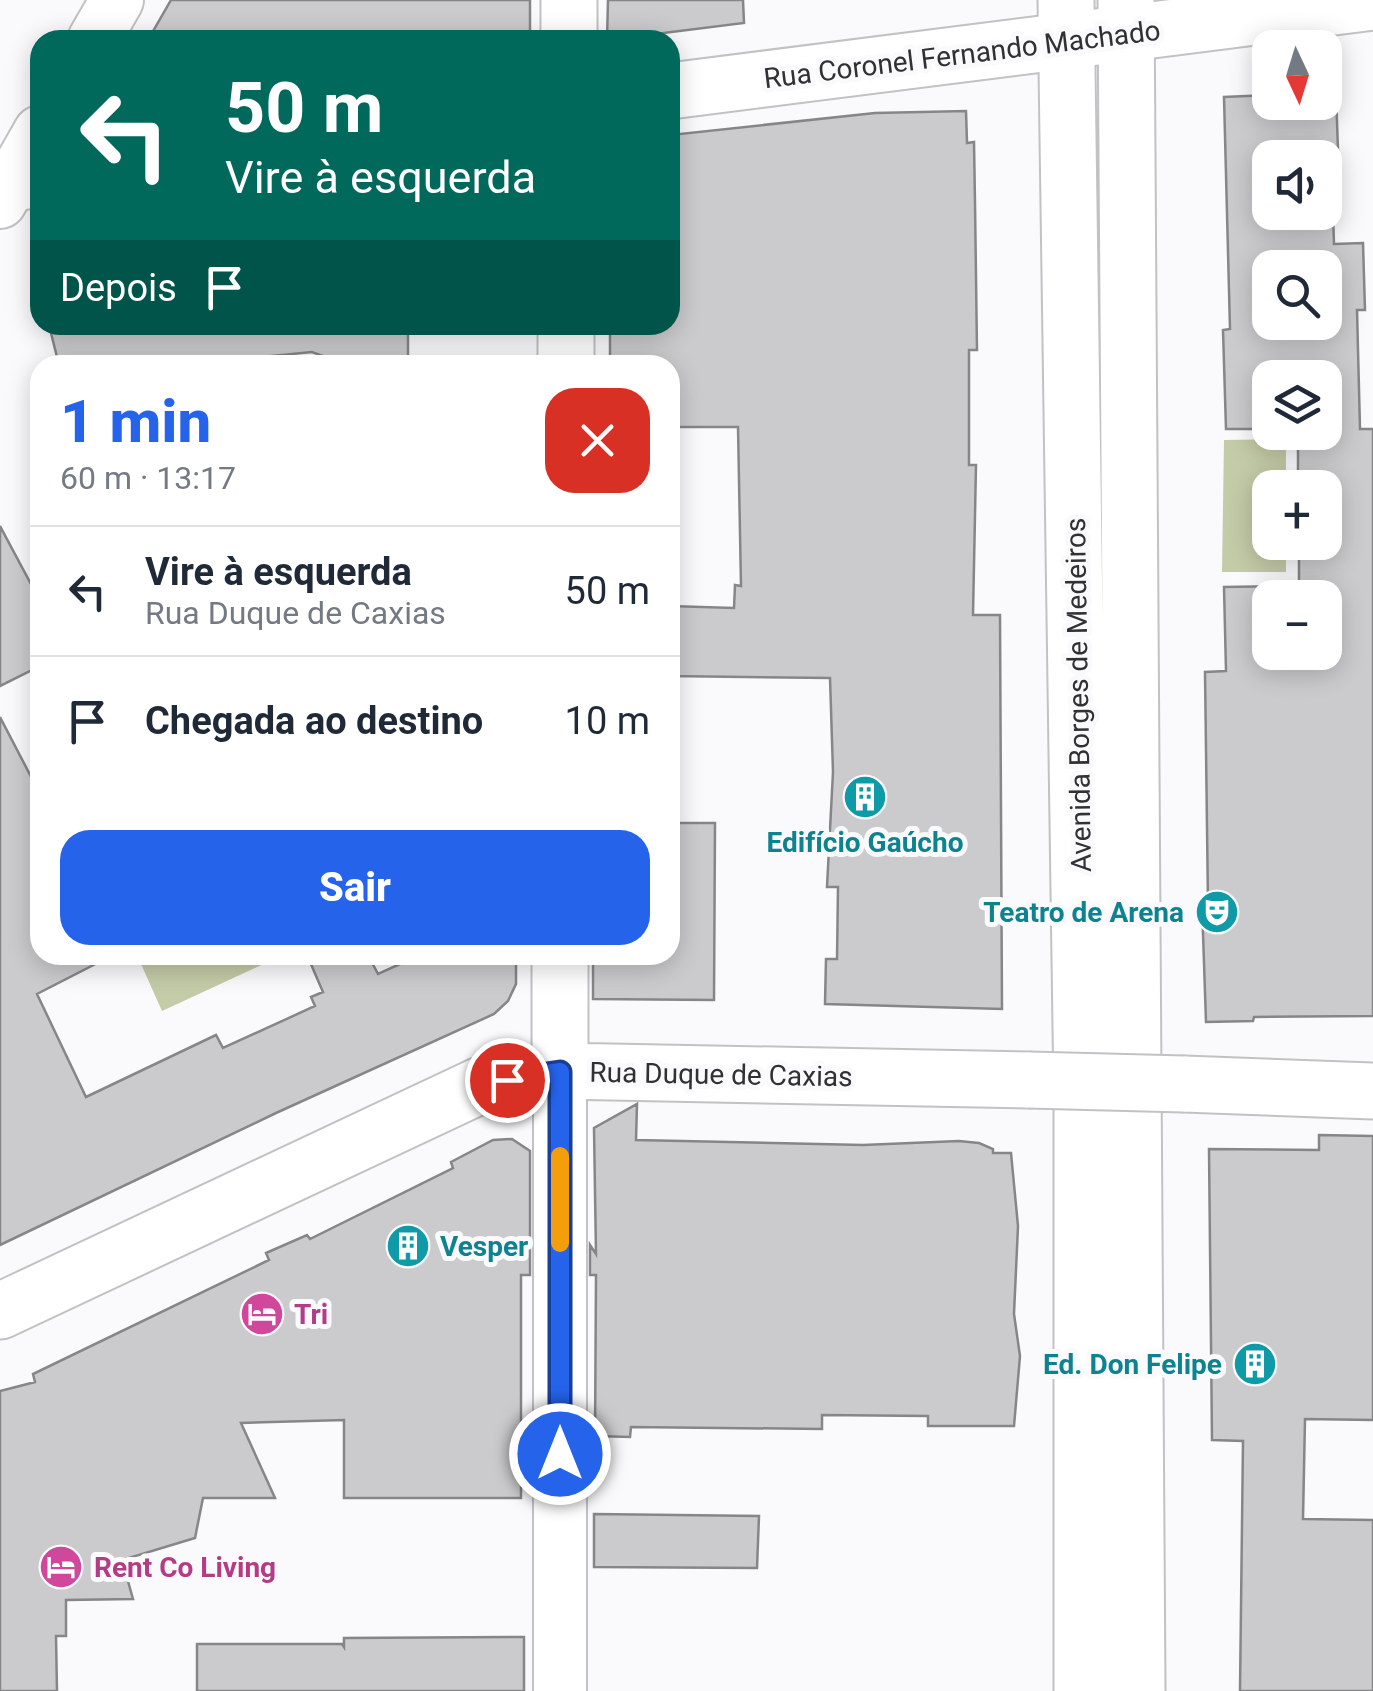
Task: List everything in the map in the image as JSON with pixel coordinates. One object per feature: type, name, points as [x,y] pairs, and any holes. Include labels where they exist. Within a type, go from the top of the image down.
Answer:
[{"type":"main road","points":[[569,0],[569,30]]},
{"type":"main road","name":"Rua Coronel Fernando Machado","points":[[680,89],[1066,20],[1373,2]]},
{"type":"main road","name":"Avenida Borges de Medeiros","points":[[1127,16],[1137,1691]]},
{"type":"main road","name":"Avenida Borges de Medeiros","points":[[1066,20],[1082,1095],[1082,1691]]},
{"type":"main road","points":[[560,965],[560,1072]]},
{"type":"main road","name":"Rua Duque de Caxias","points":[[0,1310],[481,1085],[560,1072],[1373,1091]]},
{"type":"street","points":[[100,30],[116,0]]},
{"type":"street","points":[[12,187],[30,152]]},
{"type":"street","points":[[560,1072],[560,1691]]},
{"type":"green space","points":[[1224,440],[1252,440],[1252,450],[1286,450],[1286,470],[1252,470],[1252,560],[1286,560],[1286,572],[1222,572]]},
{"type":"green space","points":[[141,965],[261,965],[162,1011]]},
{"type":"building","points":[[171,0],[530,0],[530,30],[154,30]]},
{"type":"building","points":[[608,0],[743,0],[744,23],[680,31],[607,30]]},
{"type":"building","points":[[1252,96],[1252,120],[1337,120],[1338,140],[1252,140],[1252,230],[1334,230],[1334,244],[1363,243],[1365,310],[1357,310],[1360,429],[1373,429],[1373,1016],[1254,1017],[1253,1021],[1206,1022],[1202,904],[1208,904],[1205,672],[1226,671],[1224,587],[1252,587],[1252,670],[1342,670],[1342,580],[1299,580],[1299,560],[1342,560],[1342,470],[1298,470],[1298,450],[1342,450],[1342,360],[1252,360],[1252,429],[1226,429],[1223,330],[1230,329],[1224,97]]},
{"type":"building","points":[[966,111],[967,143],[974,142],[977,350],[969,350],[969,465],[976,465],[973,615],[1000,615],[1002,1009],[825,1004],[826,959],[837,959],[838,887],[827,887],[833,772],[830,678],[680,676],[680,606],[734,608],[735,585],[741,586],[738,427],[680,427],[680,355],[610,355],[610,335],[680,335],[680,134],[875,113]]},
{"type":"building","points":[[52,335],[408,335],[408,355],[312,352],[56,355]]},
{"type":"building","points":[[0,526],[30,582],[30,671],[0,686]]},
{"type":"building","points":[[0,717],[30,775],[30,965],[94,965],[37,994],[86,1097],[216,1035],[223,1048],[315,1006],[311,997],[323,992],[311,965],[373,965],[378,974],[398,965],[516,965],[516,984],[508,1001],[494,1014],[0,1245]]},
{"type":"building","points":[[680,823],[715,823],[714,1000],[593,999],[593,965],[680,965]]},
{"type":"building","points":[[637,1104],[636,1140],[863,1145],[959,1141],[979,1143],[993,1149],[993,1153],[1011,1153],[1018,1226],[1014,1314],[1020,1356],[1014,1426],[928,1426],[928,1416],[822,1415],[822,1429],[631,1427],[630,1437],[595,1436],[596,1275],[590,1275],[590,1245],[596,1254],[594,1128]]},
{"type":"building","points":[[1319,1135],[1373,1136],[1373,1420],[1305,1419],[1303,1519],[1373,1520],[1373,1691],[1240,1691],[1243,1441],[1212,1440],[1209,1149],[1319,1150]]},
{"type":"building","points":[[512,1139],[530,1151],[530,1275],[521,1275],[521,1498],[344,1498],[344,1420],[241,1423],[275,1498],[203,1498],[195,1538],[122,1560],[133,1599],[66,1600],[66,1636],[56,1636],[57,1691],[0,1691],[0,1391],[35,1382],[33,1374],[269,1260],[266,1253],[307,1235],[310,1239],[453,1168],[451,1162],[493,1140]]},
{"type":"building","points":[[594,1514],[759,1516],[757,1568],[594,1567]]},
{"type":"building","points":[[524,1637],[524,1691],[197,1691],[197,1644],[344,1647],[344,1638]]},
{"type":"slow traffic","points":[[560,1156],[560,1243]]},
{"type":"place","name":"Edifício Gaúcho","points":[[865,797]]},
{"type":"place","name":"Teatro de Arena","points":[[1217,912]]},
{"type":"place","name":"Vesper","points":[[408,1246]]},
{"type":"place","name":"Tri","points":[[262,1314]]},
{"type":"place","name":"Ed. Don Felipe","points":[[1255,1364]]},
{"type":"place","name":"Rent Co Living","points":[[61,1567]]},
{"type":"route","points":[[507,1080],[560,1072],[560,1454]]}]
